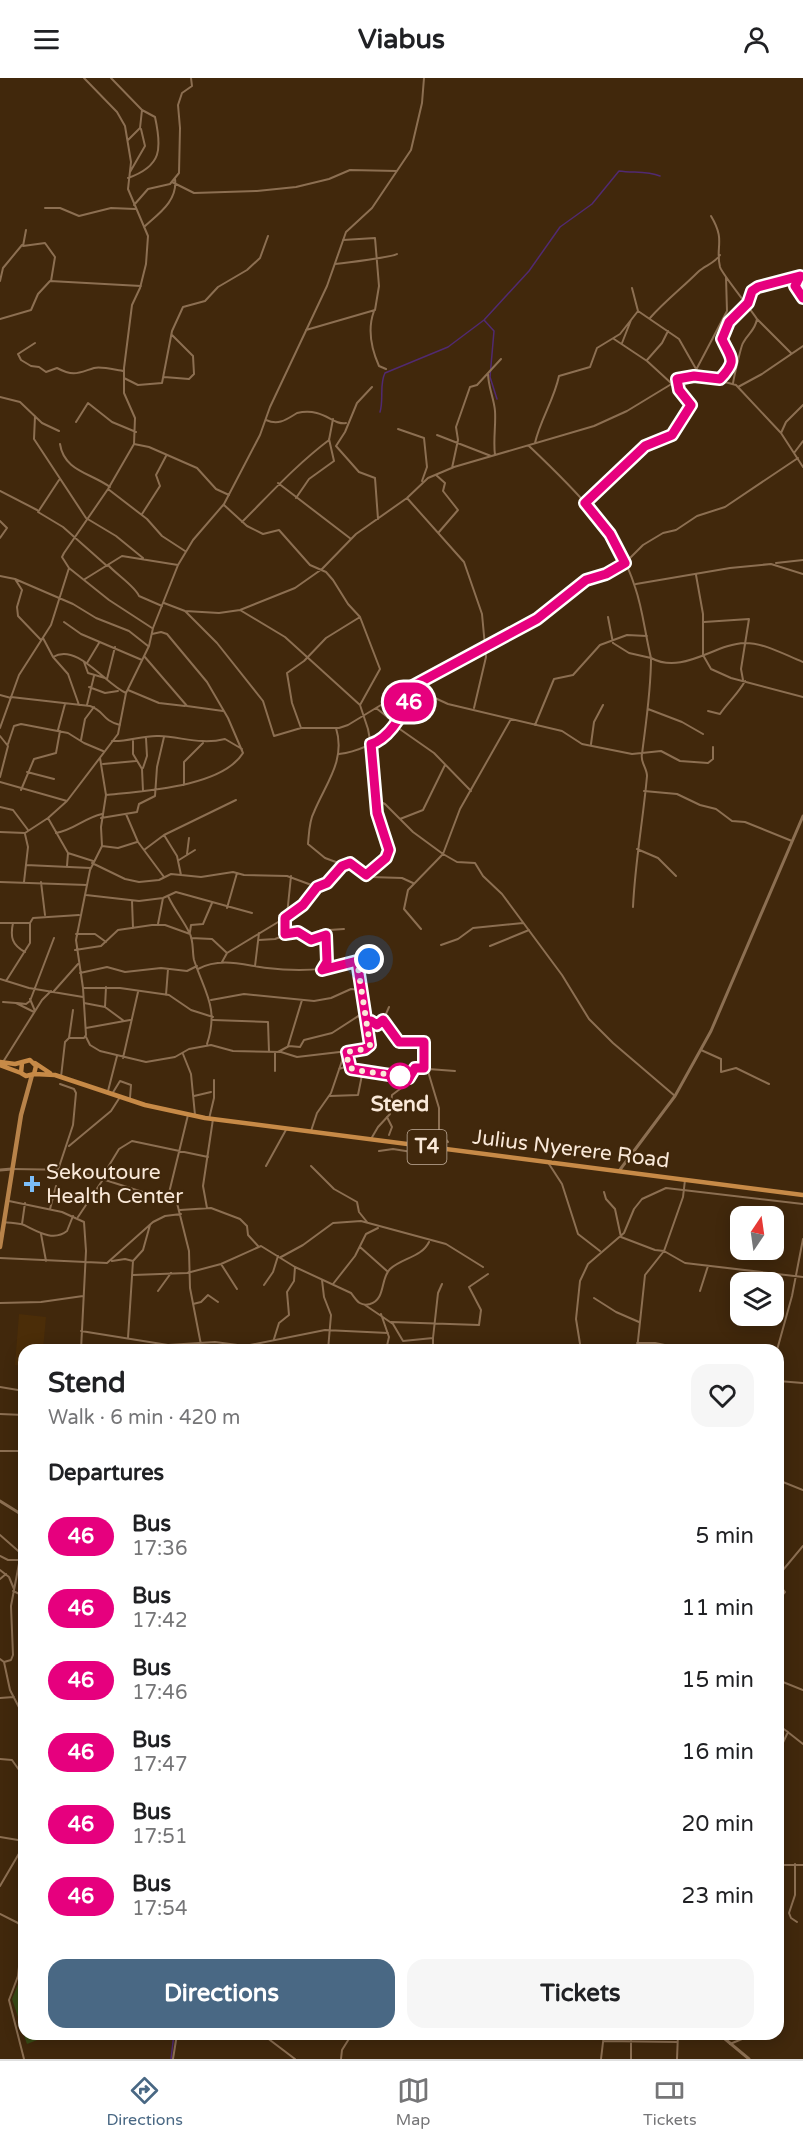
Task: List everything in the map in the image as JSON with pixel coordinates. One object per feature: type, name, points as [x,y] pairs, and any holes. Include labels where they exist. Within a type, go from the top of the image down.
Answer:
[{"type":"highway","points":[[1,1063],[22,1063],[30,1060],[35,1063],[33,1074]]},
{"type":"highway","name":"Julius Nyerere Road","points":[[1,1063],[22,1074],[58,1076]]},
{"type":"highway","points":[[22,1063],[22,1074]]},
{"type":"highway","name":"Julius Nyerere Road","points":[[35,1063],[58,1076],[110,1094],[211,1119],[803,1195]]},
{"type":"main road","points":[[22,1074],[27,1092]]},
{"type":"main road","points":[[0,1247],[12,1169],[27,1092],[33,1074]]},
{"type":"street","points":[[85,78],[117,112],[126,126],[132,162],[128,176],[128,189],[148,235],[147,259],[141,286],[132,304],[124,371],[124,393],[135,418],[134,444],[109,488],[86,518],[62,557],[69,568],[109,600],[153,628]]},
{"type":"street","points":[[111,78],[142,110],[155,117],[160,137],[158,155],[143,172],[128,176]]},
{"type":"street","points":[[144,227],[172,199],[174,182],[179,170],[178,105],[182,93],[192,86],[191,78]]},
{"type":"street","points":[[0,832],[27,832],[48,818],[67,801],[112,741],[121,725],[127,692],[144,656],[178,565],[185,552],[229,495],[266,420],[335,264],[347,231],[372,208],[413,144],[422,103],[424,78]]},
{"type":"street","points":[[128,176],[136,166],[145,146],[140,128],[142,110]]},
{"type":"street","points":[[128,140],[140,128]]},
{"type":"street","points":[[45,208],[60,208],[79,216],[111,208],[134,207],[148,189],[174,182],[194,194],[257,191],[296,187],[329,179],[350,170],[397,171]]},
{"type":"street","points":[[711,216],[719,230],[720,268],[748,303],[757,319],[791,353]]},
{"type":"street","points":[[0,281],[3,268],[22,244],[26,230]]},
{"type":"street","points":[[124,378],[136,385],[160,384],[164,377],[165,354],[171,334],[184,306],[203,302],[218,287],[238,277],[260,258],[268,236]]},
{"type":"street","points":[[343,240],[375,238],[379,290],[369,330],[378,366],[386,369]]},
{"type":"street","points":[[0,319],[32,310],[38,294],[51,281],[56,258],[47,244],[27,247],[22,244]]},
{"type":"street","points":[[335,264],[378,257],[394,257],[397,254]]},
{"type":"street","points":[[650,318],[665,300],[674,297],[699,271],[716,262],[721,255]]},
{"type":"street","points":[[801,275],[795,286],[803,298]]},
{"type":"street","points":[[720,379],[732,363],[730,350],[722,339],[731,320],[748,303],[752,291],[758,287],[801,275]]},
{"type":"street","points":[[696,370],[727,311],[726,277]]},
{"type":"street","points":[[51,281],[141,286]]},
{"type":"street","points":[[632,288],[638,311],[681,341],[700,376]]},
{"type":"street","points":[[306,330],[374,311]]},
{"type":"street","points":[[535,443],[539,426],[557,388],[559,376],[590,367],[596,350],[622,332],[638,311]]},
{"type":"street","points":[[733,384],[732,377],[740,360],[741,345],[754,328],[757,319]]},
{"type":"street","points":[[622,343],[631,320]]},
{"type":"street","points":[[646,360],[662,343],[668,331]]},
{"type":"street","points":[[164,377],[189,379],[193,375],[194,357],[171,334]]},
{"type":"street","points":[[613,339],[646,360],[671,383]]},
{"type":"street","points":[[35,343],[18,354],[22,361],[46,372],[57,368],[69,374],[87,373],[95,368],[124,371]]},
{"type":"street","points":[[738,387],[762,375],[803,346]]},
{"type":"street","points":[[452,468],[458,444],[456,427],[470,387],[477,385],[501,359]]},
{"type":"street","points":[[488,372],[488,386],[495,410],[492,436],[493,456]]},
{"type":"street","points":[[0,491],[38,510],[63,527],[108,565],[118,577],[136,590],[139,596],[185,611],[219,614],[240,610],[295,588],[322,569],[351,539],[406,498],[421,483],[436,475],[605,421],[627,411],[677,379],[700,376],[720,379],[738,387],[781,433],[803,467]]},
{"type":"street","points":[[585,503],[645,446],[672,435],[691,405],[679,390],[677,379]]},
{"type":"street","points":[[372,387],[358,400],[336,446],[359,472],[375,477],[378,519]]},
{"type":"street","points":[[0,397],[20,402],[42,423],[59,431]]},
{"type":"street","points":[[76,422],[85,404],[89,404],[112,422],[136,432]]},
{"type":"street","points":[[781,433],[786,422],[803,405]]},
{"type":"street","points":[[266,420],[275,423],[291,419],[297,413],[310,411],[320,412],[339,424],[346,423]]},
{"type":"street","points":[[35,416],[33,438],[86,518],[116,536],[142,558]]},
{"type":"street","points":[[296,498],[309,479],[334,460],[329,439],[333,419]]},
{"type":"street","points":[[398,429],[424,438],[427,470],[421,483]]},
{"type":"street","points":[[437,435],[493,456]]},
{"type":"street","points":[[242,522],[278,483],[329,439]]},
{"type":"street","points":[[794,453],[803,441]]},
{"type":"street","points":[[60,444],[62,456],[71,467],[97,478],[142,514],[162,536],[185,552]]},
{"type":"street","points":[[134,444],[149,447],[197,468],[216,489],[229,495]]},
{"type":"street","points":[[529,446],[562,476],[610,534],[635,585],[647,636],[651,658],[648,709],[642,753],[647,772],[643,827],[637,849],[638,863],[633,885],[633,907]]},
{"type":"street","points":[[142,514],[160,486],[156,475],[166,456]]},
{"type":"street","points":[[185,611],[217,643],[263,701],[274,736],[301,728],[336,728],[364,716],[487,644],[537,619],[586,580],[606,574],[625,563],[646,543],[678,528],[694,517],[724,507],[798,458]]},
{"type":"street","points":[[436,475],[445,483],[443,491],[458,509],[439,532]]},
{"type":"street","points":[[38,510],[59,480]]},
{"type":"street","points":[[278,483],[351,539]]},
{"type":"street","points":[[406,498],[439,532],[466,566],[482,614],[487,644],[484,674],[474,708]]},
{"type":"street","points":[[224,504],[242,522],[264,534],[278,529],[310,565],[322,569],[333,580],[360,617],[380,669],[360,705]]},
{"type":"street","points":[[0,521],[7,528],[0,538]]},
{"type":"street","points":[[85,579],[122,556],[178,565]]},
{"type":"street","points":[[635,585],[730,568],[803,560]]},
{"type":"street","points":[[774,564],[803,574]]},
{"type":"street","points":[[0,727],[19,675],[51,625],[69,568]]},
{"type":"street","points":[[696,575],[704,622],[703,656],[712,671],[803,696]]},
{"type":"street","points":[[0,576],[15,579],[58,597],[96,618],[129,631],[148,646]]},
{"type":"street","points":[[15,579],[22,591],[17,607],[18,616],[42,639],[53,657],[68,674],[79,705]]},
{"type":"street","points":[[240,610],[285,637],[360,705],[371,744],[378,818],[388,853],[366,875]]},
{"type":"street","points":[[301,728],[292,703],[287,674],[332,634],[360,617]]},
{"type":"street","points":[[609,617],[611,641]]},
{"type":"street","points":[[704,622],[748,618],[747,643],[741,669],[744,680],[736,698],[726,703],[720,714],[708,711]]},
{"type":"street","points":[[64,622],[99,643],[115,647],[142,660]]},
{"type":"street","points":[[152,634],[161,632],[167,634],[207,682],[243,750]]},
{"type":"street","points":[[535,725],[554,678],[573,675],[597,646],[627,635],[647,636]]},
{"type":"street","points":[[611,641],[629,653],[681,662],[728,646],[747,643],[773,649],[803,662]]},
{"type":"street","points":[[99,643],[85,663],[86,672],[106,678]]},
{"type":"street","points":[[106,678],[115,647]]},
{"type":"street","points":[[644,654],[649,649]]},
{"type":"street","points":[[53,657],[62,654],[85,663],[119,691]]},
{"type":"street","points":[[144,656],[187,706]]},
{"type":"street","points":[[87,705],[94,676]]},
{"type":"street","points":[[90,687],[105,693],[127,692],[159,703],[223,711]]},
{"type":"street","points":[[413,688],[443,703],[474,708],[561,731],[580,744],[591,744],[632,754],[661,751],[680,761],[708,763],[713,759],[713,747]]},
{"type":"street","points":[[339,754],[358,751],[371,744],[395,724],[413,688]]},
{"type":"street","points":[[0,695],[87,705],[94,707],[107,721],[121,725]]},
{"type":"street","points":[[21,790],[27,772],[36,758],[56,753],[65,704]]},
{"type":"street","points":[[0,705],[7,708]]},
{"type":"street","points":[[591,744],[594,722],[603,705]]},
{"type":"street","points":[[80,741],[87,716],[94,707]]},
{"type":"street","points":[[376,708],[434,753],[471,791]]},
{"type":"street","points":[[648,709],[682,722],[702,734]]},
{"type":"street","points":[[0,717],[4,719]]},
{"type":"street","points":[[421,930],[403,906],[413,883],[443,855],[460,809],[511,719]]},
{"type":"street","points":[[0,777],[8,744],[18,724],[74,735],[80,741],[104,752]]},
{"type":"street","points":[[336,728],[340,744],[339,754],[332,777],[314,811],[308,844],[325,858],[344,865]]},
{"type":"street","points":[[0,736],[8,744]]},
{"type":"street","points":[[112,741],[164,737],[203,743],[226,739],[243,750]]},
{"type":"street","points":[[56,833],[71,830],[80,822],[102,816],[138,811],[139,804],[153,798],[164,737]]},
{"type":"street","points":[[143,791],[142,769],[147,756],[146,738]]},
{"type":"street","points":[[133,741],[137,761],[142,769]]},
{"type":"street","points":[[184,785],[184,762],[203,743]]},
{"type":"street","points":[[106,795],[184,785],[202,777],[217,776],[237,761],[243,750]]},
{"type":"street","points":[[100,757],[103,764],[106,795],[102,816],[102,846],[91,868],[86,895],[79,915],[75,950],[83,988],[86,1037],[93,1048],[123,1058],[146,1062],[183,1054],[189,1049],[207,1045],[216,1045],[237,1052],[277,1052],[302,1058],[368,1048],[370,1045],[366,1032],[357,961]]},
{"type":"street","points":[[103,764],[137,761]]},
{"type":"street","points":[[400,819],[423,810],[445,765]]},
{"type":"street","points":[[27,772],[54,779]]},
{"type":"street","points":[[0,782],[21,790],[67,801]]},
{"type":"street","points":[[644,791],[677,794],[700,805],[716,809],[732,821],[745,822],[792,841]]},
{"type":"street","points":[[144,850],[164,835],[236,800]]},
{"type":"street","points":[[377,800],[386,804],[400,819],[443,855],[457,862],[475,863],[529,930],[600,1031],[675,1096]]},
{"type":"street","points":[[0,807],[13,810],[27,832],[28,847],[24,882]]},
{"type":"street","points":[[126,814],[138,842],[164,877]]},
{"type":"street","points":[[619,1171],[675,1096],[701,1050],[803,816]]},
{"type":"street","points":[[48,818],[68,853],[67,866]]},
{"type":"street","points":[[164,835],[178,860],[181,875]]},
{"type":"street","points":[[187,854],[189,838]]},
{"type":"street","points":[[102,846],[118,848],[138,842]]},
{"type":"street","points":[[178,860],[195,849]]},
{"type":"street","points":[[637,849],[658,858],[676,876]]},
{"type":"street","points":[[68,853],[132,881],[159,880],[171,874],[201,877],[229,872],[291,876],[317,887]]},
{"type":"street","points":[[222,962],[227,953],[303,905],[317,887],[327,883],[344,865],[350,863],[366,875],[402,878],[413,883]]},
{"type":"street","points":[[26,864],[91,868]]},
{"type":"street","points":[[227,908],[231,886],[237,873]]},
{"type":"street","points":[[285,934],[291,876]]},
{"type":"street","points":[[0,882],[87,885]]},
{"type":"street","points":[[41,882],[45,916]]},
{"type":"street","points":[[86,895],[132,901],[164,898],[173,892],[179,892],[227,908],[252,913]]},
{"type":"street","points":[[168,896],[190,935]]},
{"type":"street","points":[[158,924],[164,898]]},
{"type":"street","points":[[132,901],[133,928]]},
{"type":"street","points":[[207,1045],[213,1018],[211,1000],[197,968],[190,935],[191,924],[203,924],[212,903]]},
{"type":"street","points":[[6,981],[31,939],[30,923],[33,918],[79,915]]},
{"type":"street","points":[[0,923],[30,923]]},
{"type":"street","points":[[13,923],[11,934],[14,945],[25,952]]},
{"type":"street","points":[[441,945],[458,939],[472,928],[523,923]]},
{"type":"street","points":[[75,950],[106,943],[118,930],[158,924],[190,935],[212,939],[227,953]]},
{"type":"street","points":[[322,970],[327,962],[326,935],[329,930],[344,929]]},
{"type":"street","points":[[490,946],[529,930]]},
{"type":"street","points":[[259,940],[275,939],[285,934],[298,932],[311,940],[326,935]]},
{"type":"street","points":[[255,966],[259,933]]},
{"type":"street","points":[[76,934],[95,934],[106,943]]},
{"type":"street","points":[[3,1002],[27,1004],[36,988],[54,938]]},
{"type":"street","points":[[80,973],[100,967],[125,972],[168,969],[187,971],[222,962],[322,970],[377,954]]},
{"type":"street","points":[[1,1063],[34,1011],[78,964]]},
{"type":"street","points":[[166,995],[168,969]]},
{"type":"street","points":[[0,979],[83,997]]},
{"type":"street","points":[[83,988],[106,987],[173,996],[191,1010],[213,1018],[267,1022],[269,1052]]},
{"type":"street","points":[[105,1007],[106,987]]},
{"type":"street","points":[[211,1000],[247,994],[319,1001],[351,988],[362,990]]},
{"type":"street","points":[[123,1058],[138,992]]},
{"type":"street","points":[[30,999],[34,1011]]},
{"type":"street","points":[[287,1047],[302,1000]]},
{"type":"street","points":[[17,1003],[34,1011]]},
{"type":"street","points":[[84,1003],[105,1007],[125,1021]]},
{"type":"street","points":[[366,1032],[383,1020],[389,1006]]},
{"type":"street","points":[[58,1076],[64,1045],[69,1038],[73,1010]]},
{"type":"street","points":[[277,1052],[287,1047],[300,1047],[304,1040],[332,1033],[363,1012]]},
{"type":"street","points":[[358,1016],[377,1025]]},
{"type":"street","points":[[86,1028],[131,1019]]},
{"type":"street","points":[[383,1020],[397,1041],[424,1042],[426,1068],[440,1108],[440,1133],[434,1141]]},
{"type":"street","points":[[69,1038],[86,1037]]},
{"type":"street","points":[[701,1050],[721,1059],[720,1071],[736,1068],[769,1084]]},
{"type":"street","points":[[275,1071],[277,1052]]},
{"type":"street","points":[[346,1052],[348,1066],[354,1070],[409,1078]]},
{"type":"street","points":[[311,1131],[317,1113],[328,1096],[346,1052]]},
{"type":"street","points":[[183,1054],[191,1074],[195,1116]]},
{"type":"street","points":[[110,1094],[117,1056]]},
{"type":"street","points":[[339,1069],[348,1066]]},
{"type":"street","points":[[372,1139],[387,1117],[392,1096],[415,1068],[455,1071]]},
{"type":"street","points":[[328,1096],[358,1095],[363,1070]]},
{"type":"street","points":[[207,1208],[203,1186],[208,1157],[213,1080]]},
{"type":"street","points":[[110,1094],[118,1082],[130,1083],[130,1100]]},
{"type":"street","points":[[58,1170],[67,1148],[76,1094],[74,1089],[60,1084]]},
{"type":"street","points":[[194,1096],[213,1091]]},
{"type":"street","points":[[67,1148],[111,1111],[120,1097]]},
{"type":"street","points":[[168,1198],[188,1115]]},
{"type":"street","points":[[387,1117],[392,1127],[389,1135]]},
{"type":"street","points":[[266,1166],[287,1128]]},
{"type":"street","points":[[440,1133],[448,1142]]},
{"type":"street","points":[[78,1217],[119,1149],[132,1141],[208,1157]]},
{"type":"street","points":[[379,1151],[393,1149],[443,1157],[447,1149]]},
{"type":"street","points":[[548,1163],[562,1184],[578,1234],[600,1251]]},
{"type":"street","points":[[311,1166],[331,1187],[357,1202],[359,1212],[367,1222]]},
{"type":"street","points":[[0,1170],[74,1170],[103,1177],[177,1203],[181,1212],[192,1271],[194,1304],[201,1342]]},
{"type":"street","points":[[660,1344],[637,1343],[645,1275],[664,1251],[684,1190],[685,1180]]},
{"type":"street","points":[[50,1209],[56,1186]]},
{"type":"street","points":[[580,1344],[576,1312],[580,1281],[588,1264],[600,1251],[611,1246],[621,1237],[634,1209],[642,1199],[666,1188],[803,1204]]},
{"type":"street","points":[[604,1192],[615,1209],[621,1237]]},
{"type":"street","points":[[7,1200],[78,1217],[85,1227],[81,1344]]},
{"type":"street","points":[[22,1224],[25,1203]]},
{"type":"street","points":[[112,1261],[121,1248],[165,1216],[207,1208],[240,1219],[247,1226],[248,1235],[259,1246],[295,1267],[351,1293],[356,1301],[391,1322],[403,1341],[433,1338]]},
{"type":"street","points":[[4,1222],[22,1224],[41,1234],[64,1234],[74,1216]]},
{"type":"street","points":[[264,1285],[279,1257],[303,1245],[333,1223],[367,1222],[429,1242],[446,1244],[483,1267]]},
{"type":"street","points":[[128,1339],[133,1262],[143,1250],[150,1225]]},
{"type":"street","points":[[333,1284],[360,1247],[366,1234],[381,1227]]},
{"type":"street","points":[[41,1234],[46,1261]]},
{"type":"street","points":[[621,1237],[655,1250],[664,1251],[685,1263],[803,1276]]},
{"type":"street","points":[[779,1344],[797,1276],[803,1239]]},
{"type":"street","points":[[365,1305],[373,1303],[382,1293],[383,1278],[396,1264],[423,1250],[429,1242]]},
{"type":"street","points":[[133,1275],[187,1273],[221,1264],[259,1246]]},
{"type":"street","points":[[360,1247],[388,1272]]},
{"type":"street","points":[[0,1258],[85,1262],[125,1259],[133,1262]]},
{"type":"street","points":[[221,1264],[237,1289]]},
{"type":"street","points":[[700,1291],[708,1266]]},
{"type":"street","points":[[274,1339],[279,1323],[289,1315],[287,1292],[294,1281],[295,1267]]},
{"type":"street","points":[[158,1292],[171,1273]]},
{"type":"street","points":[[187,1273],[191,1276]]},
{"type":"street","points":[[391,1322],[415,1325],[434,1323],[479,1325],[481,1310],[469,1287],[488,1274]]},
{"type":"street","points":[[322,1280],[326,1302],[331,1312],[329,1344]]},
{"type":"street","points":[[433,1344],[438,1293],[442,1284]]},
{"type":"street","points":[[194,1304],[201,1302],[208,1294],[218,1302]]},
{"type":"street","points":[[0,1302],[41,1302],[83,1296]]},
{"type":"street","points":[[594,1298],[611,1310],[639,1322]]},
{"type":"street","points":[[381,1314],[388,1333],[387,1344]]},
{"type":"street","points":[[257,1344],[331,1330],[388,1333]]},
{"type":"street","points":[[81,1331],[161,1344]]},
{"type":"street","points":[[179,1344],[201,1342],[236,1344]]},
{"type":"street","points":[[784,1381],[803,1383]]},
{"type":"street","points":[[0,1387],[18,1390]]},
{"type":"street","points":[[0,1414],[18,1415]]},
{"type":"street","points":[[0,1451],[18,1451]]},
{"type":"street","points":[[784,1482],[803,1490]]},
{"type":"street","points":[[0,1501],[18,1512]]},
{"type":"street","points":[[0,1535],[18,1551]]},
{"type":"street","points":[[784,1569],[803,1546]]},
{"type":"street","points":[[0,1556],[8,1560],[18,1560]]},
{"type":"street","points":[[0,1570],[6,1574],[14,1590],[18,1592]]},
{"type":"street","points":[[4,1662],[13,1655],[14,1590],[18,1570]]},
{"type":"street","points":[[0,1579],[6,1574]]},
{"type":"street","points":[[0,1659],[4,1662],[18,1705]]},
{"type":"street","points":[[784,1682],[803,1690]]},
{"type":"street","points":[[0,1698],[14,1697]]},
{"type":"street","points":[[784,1729],[803,1744]]},
{"type":"street","points":[[784,1740],[788,1732]]},
{"type":"street","points":[[0,1759],[12,1760],[18,1769]]},
{"type":"street","points":[[0,1837],[17,1840]]},
{"type":"street","points":[[0,1886],[18,1853]]},
{"type":"street","points":[[795,1864],[795,1895],[789,1913],[791,1918],[797,1922]]},
{"type":"street","points":[[784,1865],[803,1865]]},
{"type":"street","points":[[0,1914],[18,1924]]},
{"type":"street","points":[[18,1976],[10,2004],[18,2030]]},
{"type":"street","points":[[21,2040],[24,2059]]},
{"type":"street","points":[[173,2059],[176,2040]]},
{"type":"street","points":[[270,2040],[295,2059]]},
{"type":"street","points":[[341,2059],[342,2050],[348,2040]]},
{"type":"street","points":[[601,2059],[604,2040]]},
{"type":"street","points":[[610,2040],[618,2043],[632,2040],[677,2041],[677,2059]]},
{"type":"street","points":[[631,2059],[632,2040]]},
{"type":"street","points":[[726,2040],[749,2059]]},
{"type":"street","points":[[730,2044],[740,2040]]},
{"type":"shaded area","points":[[19,1314],[46,1317],[44,1344],[18,1344],[18,1365],[15,1365]]},
{"type":"green space","points":[[18,1984],[18,2017],[12,1999]]},
{"type":"green space","points":[[26,2040],[37,2040],[27,2044]]},
{"type":"waterway","points":[[380,412],[382,382],[385,373],[448,347],[484,320],[529,271],[560,227],[592,204],[619,171],[660,176]]},
{"type":"waterway","points":[[484,320],[494,331],[490,377],[497,399]]},
{"type":"waterway","points":[[171,2059],[173,2040]]},
{"type":"bus line","name":"46","points":[[371,1021],[377,1025],[383,1020],[399,1042],[418,1040],[424,1042],[422,1060],[424,1068],[415,1068],[409,1078],[354,1070],[348,1066],[347,1052],[365,1049],[370,1045],[364,1019],[357,961],[322,970],[326,967],[327,962],[326,935],[323,938],[309,940],[298,932],[285,934],[285,918],[303,905],[317,887],[331,880],[342,866],[350,863],[366,875],[388,855],[389,850],[385,845],[377,813],[375,766],[371,744],[375,743],[396,723],[414,689],[411,687],[507,633],[537,619],[589,578],[606,574],[625,563],[610,534],[585,503],[606,481],[625,468],[645,446],[672,435],[680,418],[691,405],[676,385],[677,379],[700,376],[720,379],[730,369],[732,363],[730,350],[722,339],[729,322],[748,303],[752,291],[758,287],[800,276],[795,286],[803,298]]},
{"type":"place","name":"Stend","points":[[400,1076]]},
{"type":"place","name":"Sekoutoure Health Center","points":[[32,1184]]},
{"type":"route","points":[[369,959],[357,961],[364,1019],[370,1045],[365,1049],[347,1052],[348,1066],[354,1070],[400,1076]]}]
